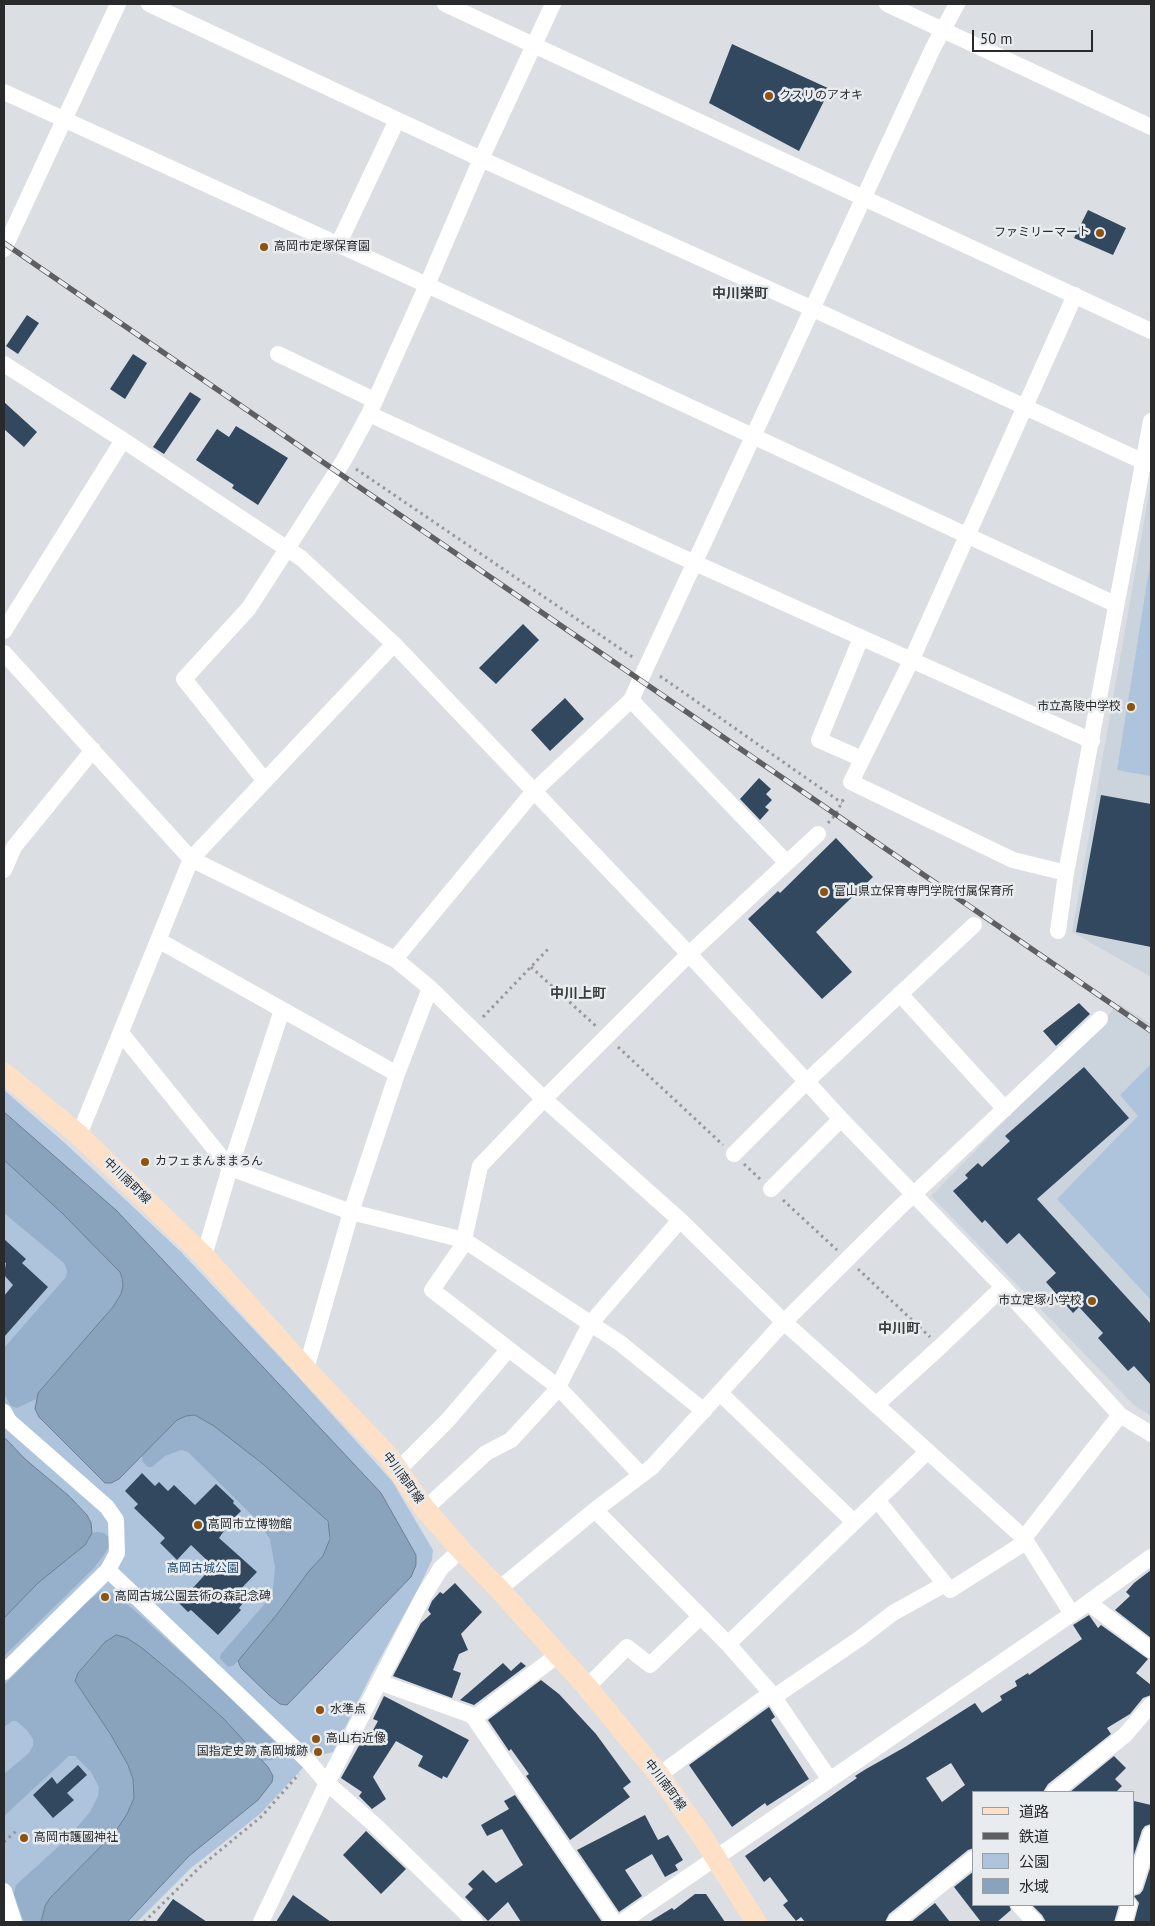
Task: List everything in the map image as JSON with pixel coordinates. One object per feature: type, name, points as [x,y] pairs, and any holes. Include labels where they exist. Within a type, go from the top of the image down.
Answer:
[{"type":"main road","name":"中川南町線","points":[[4,1073],[80,1135],[204,1256],[389,1457],[425,1509],[460,1550],[559,1654],[659,1775],[731,1879],[756,1922]]},
{"type":"street","points":[[4,249],[118,4]]},
{"type":"street","points":[[149,4],[481,159],[1147,463]]},
{"type":"street","points":[[445,4],[1151,331]]},
{"type":"street","points":[[265,781],[184,679],[248,608],[344,460],[372,407],[481,159],[553,4]]},
{"type":"street","points":[[887,4],[1151,127]]},
{"type":"street","points":[[395,959],[534,791],[631,700],[943,29],[957,4]]},
{"type":"street","points":[[4,92],[427,285],[1115,604]]},
{"type":"street","points":[[338,245],[397,120]]},
{"type":"street","points":[[1066,873],[1013,860],[851,782],[968,536],[1075,295]]},
{"type":"street","points":[[278,354],[372,407],[695,563],[1092,741]]},
{"type":"street","points":[[4,364],[301,558],[394,644],[689,954],[806,1082],[1002,1287],[1120,1416],[1151,1434]]},
{"type":"street","points":[[1058,931],[1066,873],[1092,741],[1115,604],[1147,463],[1151,421]]},
{"type":"street","points":[[4,631],[122,440]]},
{"type":"street","points":[[861,638],[819,740],[862,759]]},
{"type":"street","points":[[80,1135],[190,859],[394,644]]},
{"type":"street","points":[[4,653],[190,859],[395,959],[430,988],[544,1099],[680,1220],[784,1322],[1024,1538],[1072,1614]]},
{"type":"street","points":[[631,700],[786,862]]},
{"type":"street","points":[[4,870],[14,847],[93,750]]},
{"type":"street","points":[[641,1475],[558,1387],[432,1290],[461,1248],[480,1166],[689,954],[818,834]]},
{"type":"street","points":[[734,1154],[806,1082],[974,925]]},
{"type":"street","points":[[158,940],[397,1074]]},
{"type":"street","points":[[306,1369],[351,1212],[397,1074],[430,988]]},
{"type":"street","points":[[900,994],[1005,1109]]},
{"type":"street","points":[[204,1256],[230,1168],[282,1010]]},
{"type":"street","points":[[499,1589],[595,1510],[652,1467],[784,1322],[914,1194],[1079,1043],[1100,1019]]},
{"type":"street","points":[[122,1033],[230,1168],[351,1212],[464,1240],[620,1342],[704,1411]]},
{"type":"street","points":[[771,1189],[841,1119]]},
{"type":"street","points":[[425,1509],[486,1453],[511,1440],[558,1387],[590,1324],[680,1220]]},
{"type":"street","points":[[876,1405],[1002,1287]]},
{"type":"street","points":[[398,1470],[447,1420],[508,1350]]},
{"type":"street","points":[[720,1393],[854,1522]]},
{"type":"street","points":[[4,1412],[10,1421],[107,1507],[116,1520],[117,1553],[108,1570],[4,1672]]},
{"type":"street","points":[[877,1500],[950,1590],[1022,1545],[1024,1538],[1120,1416]]},
{"type":"street","points":[[728,1644],[927,1452]]},
{"type":"street","points":[[595,1510],[728,1644],[773,1695],[830,1780]]},
{"type":"street","points":[[261,1922],[327,1783],[379,1682],[439,1570],[460,1550]]},
{"type":"street","points":[[622,1922],[1072,1614],[1151,1557]]},
{"type":"street","points":[[108,1570],[309,1762],[327,1783],[376,1826],[475,1922]]},
{"type":"street","points":[[659,1775],[773,1695],[859,1639],[894,1613],[945,1584]]},
{"type":"street","points":[[1089,1602],[1151,1650]]},
{"type":"street","points":[[587,1687],[628,1647],[650,1665],[700,1617]]},
{"type":"street","points":[[474,1718],[559,1654]]},
{"type":"street","points":[[379,1682],[474,1718],[614,1922]]},
{"type":"street","points":[[1055,1791],[1125,1735],[1151,1705]]},
{"type":"street","points":[[1135,1883],[1151,1834]]},
{"type":"street","points":[[895,1922],[972,1860]]},
{"type":"street","points":[[4,1890],[14,1922]]},
{"type":"street","points":[[1020,1906],[1034,1922]]},
{"type":"street","points":[[1124,1922],[1129,1906]]},
{"type":"path","points":[[344,460],[842,803]]},
{"type":"path","points":[[818,834],[836,814],[851,782]]},
{"type":"path","points":[[472,1029],[548,948]]},
{"type":"path","points":[[144,1922],[200,1867],[262,1816],[309,1762]]},
{"type":"path","points":[[4,1842],[16,1831]]},
{"type":"shaded area","name":"市立高陵中学校","points":[[1151,482],[1151,977],[1072,932]]},
{"type":"shaded area","name":"市立定塚小学校","points":[[1119,1004],[1151,1024],[1151,1416],[1135,1406],[931,1196]]},
{"type":"shaded area","points":[[4,1160],[111,1261],[120,1272],[123,1286],[121,1294],[113,1307],[38,1393],[36,1399],[17,1408],[11,1406],[4,1394],[4,1348],[66,1277],[67,1271],[64,1263],[4,1213]]},
{"type":"shaded area","points":[[195,1415],[214,1426],[263,1464],[324,1516],[330,1529],[328,1546],[323,1556],[243,1655],[233,1666],[228,1667],[220,1658],[221,1654],[269,1599],[273,1589],[275,1568],[270,1539],[254,1517],[188,1452],[181,1450],[165,1456],[152,1467],[148,1467],[142,1461],[142,1456],[177,1420]]},
{"type":"shaded area","points":[[92,1533],[104,1533],[110,1538],[110,1545],[103,1556],[93,1569],[4,1656],[4,1618],[38,1583],[85,1545]]},
{"type":"shaded area","points":[[100,1592],[112,1593],[133,1609],[220,1688],[276,1743],[278,1754],[272,1760],[262,1761],[223,1718],[153,1657],[105,1642],[78,1673],[75,1681],[111,1735],[128,1765],[133,1779],[134,1798],[127,1814],[116,1831],[50,1898],[45,1906],[41,1922],[24,1922],[14,1894],[16,1885],[68,1838],[90,1812],[98,1796],[99,1787],[91,1772],[75,1756],[69,1756],[4,1816],[4,1774],[29,1753],[33,1746],[33,1739],[27,1730],[16,1721],[12,1721],[4,1727],[4,1685],[88,1601]]},
{"type":"green space","points":[[1151,558],[1151,776],[1117,770]]},
{"type":"green space","points":[[1151,1064],[1151,1300],[1057,1199],[1138,1116],[1120,1095]]},
{"type":"green space","name":"高岡古城公園","points":[[4,1090],[67,1145],[181,1252],[291,1369],[392,1481],[433,1550],[432,1560],[417,1591],[372,1673],[333,1752],[313,1757],[260,1814],[191,1868],[137,1922],[4,1922]]},
{"type":"water","points":[[4,1112],[117,1211],[381,1493],[416,1555],[416,1565],[411,1577],[287,1705],[280,1704],[269,1695],[241,1668],[238,1661],[323,1556],[330,1539],[328,1521],[263,1464],[214,1426],[195,1415],[177,1420],[119,1479],[111,1483],[105,1483],[39,1417],[35,1409],[38,1393],[113,1307],[121,1294],[123,1286],[120,1272],[62,1213],[4,1160]]},
{"type":"water","points":[[4,1437],[25,1459],[69,1496],[87,1515],[91,1523],[92,1533],[85,1545],[38,1583],[4,1618]]},
{"type":"water","points":[[116,1635],[127,1638],[142,1648],[223,1718],[268,1767],[273,1776],[272,1782],[258,1800],[189,1856],[127,1922],[41,1922],[45,1906],[50,1898],[116,1831],[127,1814],[134,1798],[133,1779],[128,1765],[111,1735],[75,1681],[78,1673],[105,1642]]},
{"type":"building","name":"クスリのアオキ","points":[[732,44],[830,89],[799,151],[709,103]]},
{"type":"building","name":"ファミリーマート","points":[[1088,210],[1126,228],[1113,255],[1074,238]]},
{"type":"building","points":[[27,315],[39,323],[18,354],[6,346]]},
{"type":"building","points":[[133,354],[147,363],[125,399],[110,389]]},
{"type":"building","points":[[190,392],[201,399],[164,454],[153,447]]},
{"type":"building","points":[[4,402],[37,432],[24,447],[4,429]]},
{"type":"building","points":[[236,426],[288,458],[258,505],[232,488],[234,485],[196,460],[217,429],[229,437]]},
{"type":"building","points":[[523,624],[539,640],[496,684],[479,668]]},
{"type":"building","points":[[565,698],[584,719],[550,751],[531,730]]},
{"type":"building","points":[[759,778],[771,789],[766,794],[772,800],[765,807],[769,810],[760,820],[740,799]]},
{"type":"building","points":[[1101,795],[1151,804],[1151,947],[1076,932]]},
{"type":"building","points":[[836,838],[873,877],[816,932],[852,972],[822,999],[748,919],[778,891],[780,893]]},
{"type":"building","points":[[1079,1003],[1090,1014],[1056,1046],[1043,1031]]},
{"type":"building","points":[[1084,1067],[1129,1118],[1037,1199],[1151,1324],[1151,1385],[1134,1366],[1128,1371],[1098,1338],[1103,1333],[1079,1307],[1073,1313],[1046,1282],[1056,1273],[1019,1233],[1007,1244],[985,1220],[982,1223],[953,1191],[968,1178],[965,1175],[978,1163],[982,1167],[1010,1141],[1005,1136]]},
{"type":"building","points":[[4,1239],[26,1259],[22,1263],[48,1287],[4,1337],[4,1296],[13,1285],[4,1275],[6,1263],[4,1262]]},
{"type":"building","points":[[142,1473],[155,1486],[159,1482],[168,1491],[174,1485],[195,1505],[216,1484],[234,1501],[233,1503],[241,1511],[224,1528],[219,1538],[257,1572],[236,1594],[244,1602],[239,1608],[241,1610],[218,1635],[191,1610],[188,1612],[179,1603],[213,1566],[191,1545],[177,1560],[160,1543],[165,1538],[134,1508],[138,1504],[125,1491]]},
{"type":"building","points":[[1151,1570],[1151,1638],[1115,1610],[1130,1596],[1126,1592],[1134,1583]]},
{"type":"building","points":[[455,1583],[482,1612],[461,1634],[468,1650],[459,1654],[453,1670],[461,1673],[452,1698],[393,1676],[421,1623],[431,1614],[428,1610],[432,1601],[440,1592],[443,1594]]},
{"type":"building","points":[[1089,1615],[1098,1628],[1101,1625],[1148,1659],[1136,1673],[1151,1685],[1151,1695],[1143,1698],[1130,1714],[1107,1728],[1111,1734],[1048,1784],[1044,1791],[972,1791],[972,1849],[889,1914],[885,1922],[805,1922],[801,1917],[796,1921],[783,1905],[788,1901],[770,1877],[764,1882],[745,1856],[857,1778],[855,1776],[975,1703],[982,1713],[1002,1700],[1000,1696],[1017,1686],[1015,1681],[1028,1673],[1029,1675],[1082,1639],[1073,1625]],"holes":[[[951,1763],[965,1785],[942,1802],[926,1778]]]},
{"type":"building","points":[[521,1662],[526,1666],[474,1705],[460,1700],[503,1663],[511,1671]]},
{"type":"building","points":[[541,1680],[559,1694],[596,1734],[631,1782],[623,1788],[630,1797],[570,1840],[526,1776],[529,1774],[511,1749],[509,1751],[488,1720]]},
{"type":"building","points":[[384,1696],[469,1740],[447,1778],[443,1776],[442,1779],[418,1766],[423,1756],[396,1741],[373,1777],[386,1799],[372,1809],[359,1796],[362,1792],[341,1778],[361,1742],[365,1745],[378,1721],[373,1719]]},
{"type":"building","points":[[769,1707],[775,1717],[771,1720],[809,1779],[767,1806],[765,1803],[732,1827],[689,1765]]},
{"type":"building","points":[[1114,1756],[1126,1768],[1115,1779],[1122,1786],[1117,1791],[1071,1791]]},
{"type":"building","points":[[78,1765],[87,1775],[67,1793],[74,1800],[53,1818],[33,1795],[52,1777],[57,1784]]},
{"type":"building","points":[[515,1795],[602,1922],[521,1922],[508,1902],[488,1921],[465,1897],[473,1889],[468,1884],[483,1870],[496,1883],[523,1865],[502,1829],[487,1836],[481,1825],[509,1809],[504,1801]]},
{"type":"building","points":[[1135,1801],[1151,1805],[1151,1824],[1145,1826],[1135,1852]]},
{"type":"building","points":[[645,1815],[658,1840],[668,1835],[683,1860],[675,1865],[678,1870],[665,1877],[652,1854],[625,1870],[642,1896],[619,1912],[577,1850]]},
{"type":"building","points":[[366,1831],[406,1869],[381,1894],[343,1855]]},
{"type":"building","points":[[1151,1865],[1151,1922],[1134,1922],[1139,1903],[1135,1896],[1140,1894]]},
{"type":"building","points":[[972,1873],[972,1906],[1009,1906],[1011,1910],[997,1922],[981,1922],[954,1887]]},
{"type":"building","points":[[695,1894],[706,1894],[725,1922],[649,1922],[672,1908],[674,1910]]},
{"type":"building","points":[[293,1895],[331,1922],[276,1922]]},
{"type":"building","points":[[173,1899],[207,1922],[156,1922]]},
{"type":"building","points":[[935,1903],[950,1922],[911,1922]]},
{"type":"building","points":[[1033,1906],[1119,1906],[1114,1922],[1046,1922]]},
{"type":"railway","points":[[4,243],[1151,1031]]},
{"type":"place","name":"クスリのアオキ","points":[[769,96]]},
{"type":"place","name":"ファミリーマート","points":[[1100,233]]},
{"type":"place","name":"高岡市定塚保育園","points":[[264,247]]},
{"type":"place","name":"市立高陵中学校","points":[[1131,707]]},
{"type":"place","name":"富山県立保育専門学院付属保育所","points":[[824,892]]},
{"type":"place","name":"カフェまんままろん","points":[[145,1162]]},
{"type":"place","name":"市立定塚小学校","points":[[1092,1301]]},
{"type":"place","name":"高岡市立博物館","points":[[198,1525]]},
{"type":"place","name":"高岡古城公園芸術の森記念碑","points":[[105,1597]]},
{"type":"place","name":"水準点","points":[[320,1710]]},
{"type":"place","name":"高山右近像","points":[[316,1739]]},
{"type":"place","name":"国指定史跡 高岡城跡","points":[[318,1752]]},
{"type":"place","name":"高岡市護國神社","points":[[24,1838]]},
{"type":"district","name":"中川栄町","points":[[740,294]]},
{"type":"district","name":"中川上町","points":[[578,994]]},
{"type":"district","name":"中川町","points":[[899,1329]]}]
